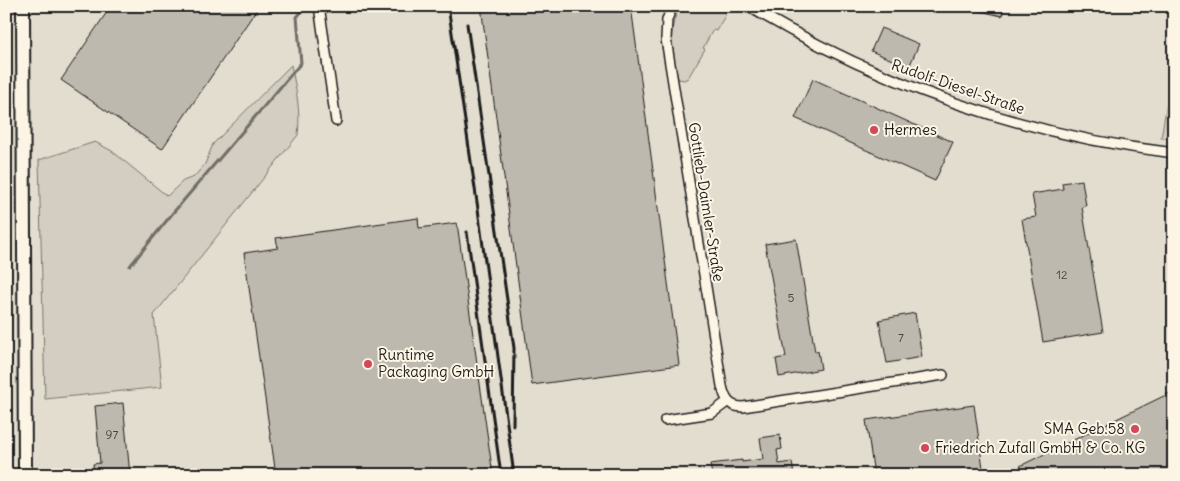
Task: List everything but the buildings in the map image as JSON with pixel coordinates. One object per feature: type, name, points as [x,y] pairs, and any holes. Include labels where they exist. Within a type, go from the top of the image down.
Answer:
[{"type":"street","points":[[23,6],[25,475]]},
{"type":"street","points":[[319,6],[336,121]]},
{"type":"street","name":"Gottlieb-Daimler-Straße","points":[[672,6],[667,20],[666,39],[722,386],[727,402]]},
{"type":"street","name":"Rudolf-Diesel-Straße","points":[[748,6],[852,62],[899,83],[946,100],[1007,120],[1076,137],[1131,148],[1174,153]]},
{"type":"street","points":[[665,420],[712,413],[727,402],[743,408],[943,375]]},
{"type":"shaded area","points":[[6,6],[1174,6],[1174,475],[6,475]]},
{"type":"shaded area","points":[[680,6],[719,6],[725,10],[725,16],[716,31],[713,30],[703,48],[705,49],[688,78],[684,80],[679,79],[676,75],[672,40],[673,24]]},
{"type":"shaded area","points":[[1174,61],[1174,139],[1161,138]]},
{"type":"shaded area","points":[[291,65],[298,109],[298,135],[154,315],[162,387],[45,399],[39,160],[95,142],[112,151],[167,196],[183,181],[194,177],[205,164],[213,144]]},
{"type":"waterway","points":[[130,266],[301,63],[297,17],[304,9]]},
{"type":"railway","points":[[448,6],[514,475]]},
{"type":"railway","points":[[467,24],[514,348],[513,425]]},
{"type":"railway","points":[[467,232],[501,475]]},
{"type":"place","name":"Hermes","points":[[874,130]]},
{"type":"place","name":"Runtime Packaging GmbH","points":[[368,364]]},
{"type":"place","name":"SMA Geb.58","points":[[1135,429]]},
{"type":"place","name":"Friedrich Zufall GmbH & Co. KG","points":[[925,448]]}]
